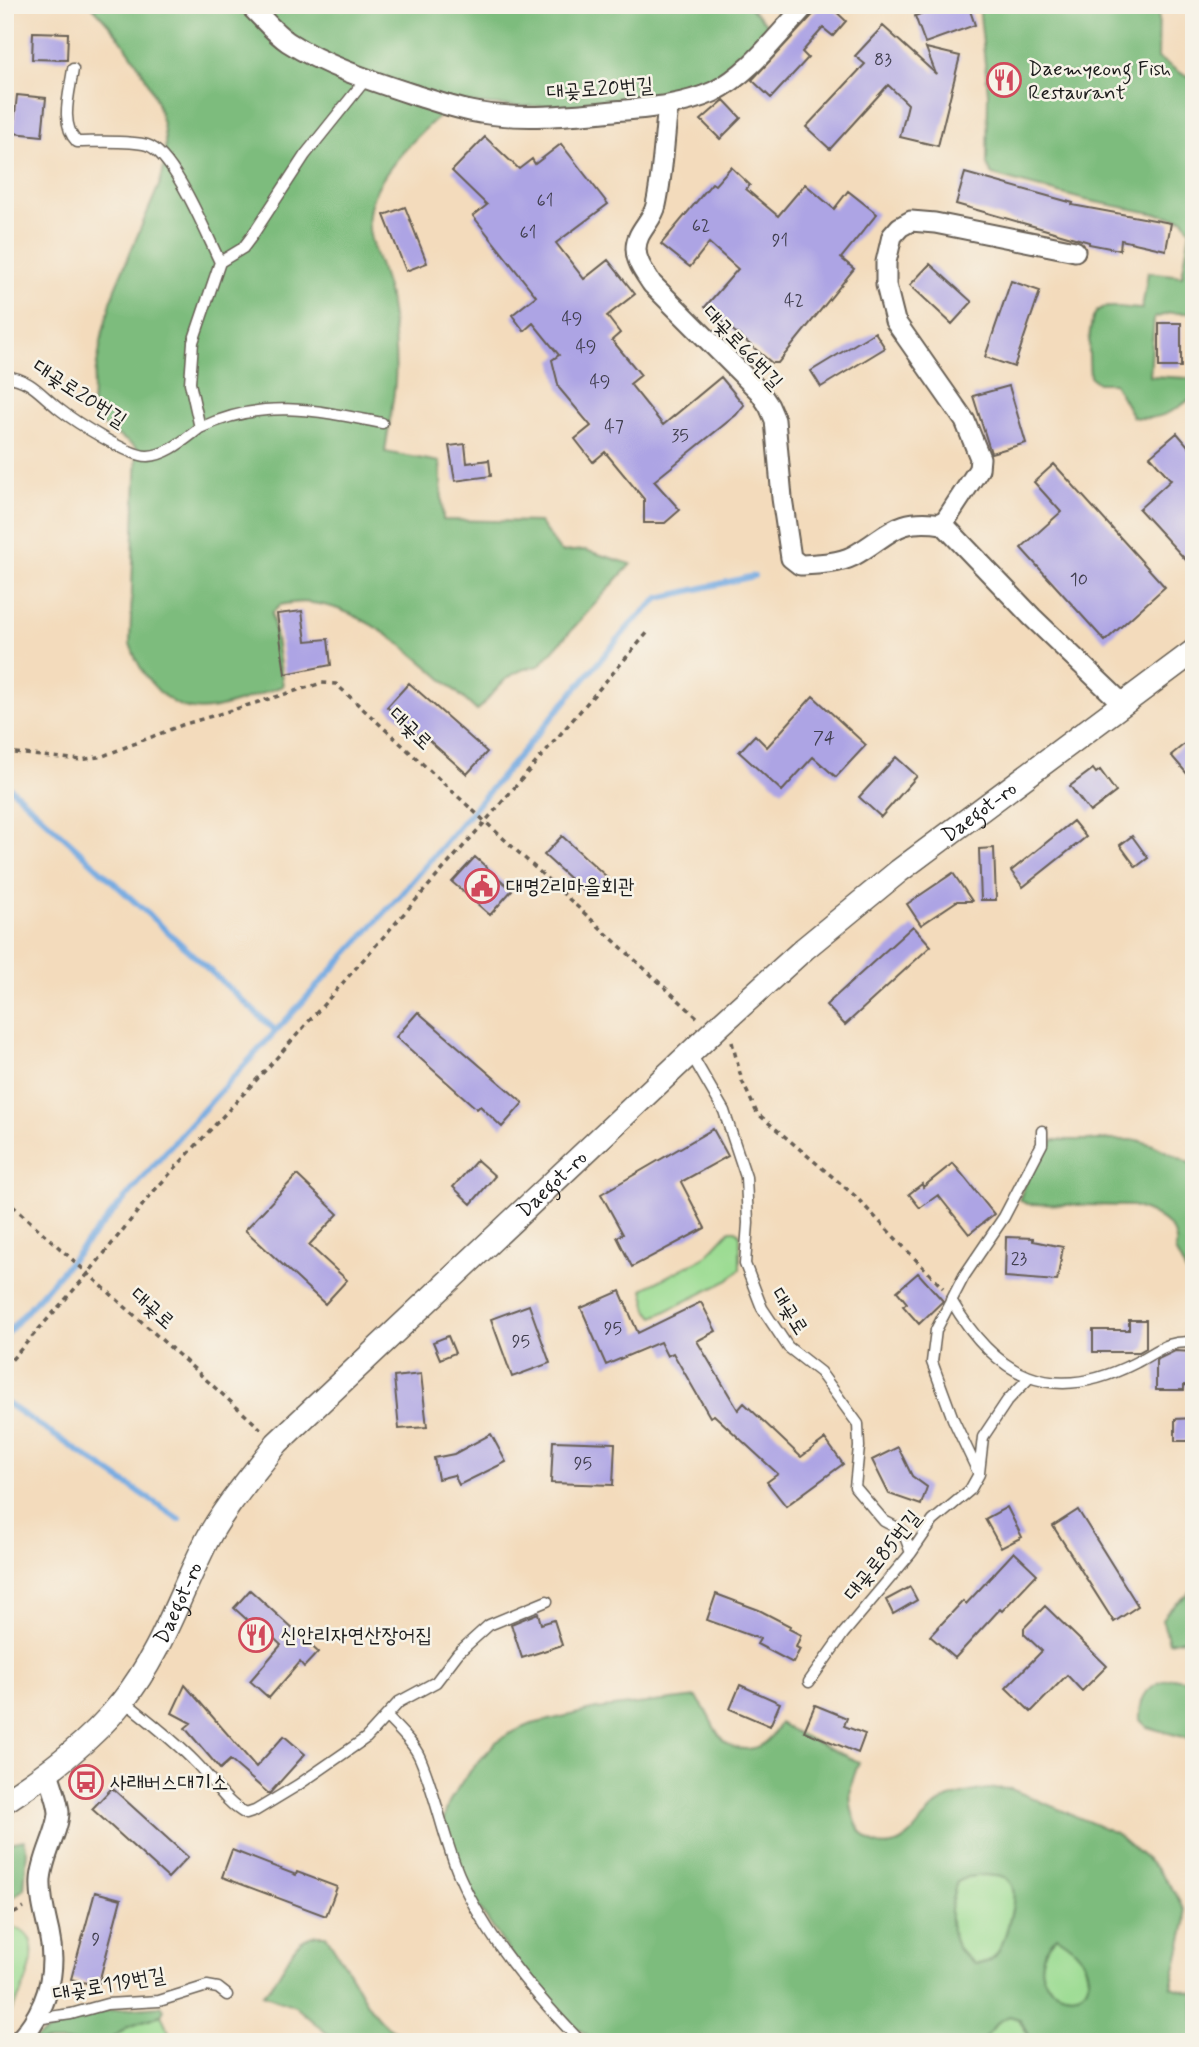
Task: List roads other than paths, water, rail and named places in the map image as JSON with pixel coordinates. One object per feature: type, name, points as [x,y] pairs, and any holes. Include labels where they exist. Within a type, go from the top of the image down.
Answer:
[{"type":"street","name":"대곶로20번길","points":[[249,5],[286,41],[366,79],[453,107],[490,114],[553,116],[668,106],[713,92],[729,82],[764,50],[806,5]]},
{"type":"street","name":"대곶로66번길","points":[[668,106],[656,207],[639,236],[637,256],[642,270],[652,284],[759,391],[769,406],[775,420],[791,558],[800,565],[840,561],[901,524],[943,524]]},
{"type":"street","points":[[1075,251],[935,223],[911,221],[900,227],[892,236],[886,262],[886,285],[895,321],[965,421],[980,458],[979,469],[943,524],[1032,617],[1123,704]]},
{"type":"street","name":"Daegot-ro","points":[[5,1801],[69,1756],[124,1700],[165,1634],[207,1540],[277,1443],[804,949],[900,871],[1194,651]]},
{"type":"street","name":"대곶로119번길","points":[[19,2042],[36,2019],[49,1988],[52,1969],[52,1952],[41,1899],[41,1879],[45,1855],[59,1814],[48,1771]]},
{"type":"lane","points":[[73,69],[66,120],[70,135],[77,142],[148,145],[162,154],[174,168],[220,262]]},
{"type":"lane","points":[[366,79],[305,155],[243,248],[220,262],[192,350],[190,383],[200,428],[239,413],[282,408],[331,412],[382,422]]},
{"type":"lane","name":"대곶로20번길","points":[[5,376],[24,380],[81,424],[132,452],[147,456],[165,452],[200,428]]},
{"type":"lane","name":"대곶로","points":[[691,1054],[724,1111],[746,1177],[748,1223],[745,1264],[762,1308],[788,1347],[820,1372],[858,1424],[855,1488],[884,1521],[903,1531],[911,1553]]},
{"type":"lane","points":[[979,1474],[953,1419],[932,1362],[936,1330],[964,1276],[1004,1217],[1042,1144],[1042,1131]]},
{"type":"lane","points":[[951,1300],[982,1345],[1008,1366],[1029,1378],[1054,1383],[1078,1383],[1134,1364],[1173,1342],[1194,1343]]},
{"type":"lane","points":[[979,1474],[983,1437],[1007,1401],[1029,1378]]},
{"type":"lane","name":"대곶로85번길","points":[[809,1682],[843,1634],[911,1553],[933,1521],[970,1490],[979,1474]]},
{"type":"lane","points":[[124,1700],[198,1765],[233,1807],[246,1814],[298,1785],[366,1738],[399,1702],[436,1682],[458,1653],[489,1625],[547,1601]]},
{"type":"lane","points":[[386,1716],[407,1738],[419,1756],[459,1875],[479,1914],[524,1979],[579,2039],[578,2042]]},
{"type":"lane","name":"대곶로119번길","points":[[36,2019],[71,2014],[107,2004],[159,2001],[207,1986],[218,1988],[227,1995]]},
{"type":"waterway","points":[[5,1336],[183,1132],[399,897],[631,624],[659,598],[754,576]]},
{"type":"waterway","points":[[5,783],[276,1031]]},
{"type":"waterway","points":[[5,1402],[179,1519]]},
{"type":"place","name":"Daemyeong Fish Restaurant","points":[[1004,80]]},
{"type":"place","name":"대명2리마을회관","points":[[482,886]]},
{"type":"place","name":"신안리자연산장어집","points":[[256,1635]]},
{"type":"place","name":"사래버스대기소","points":[[86,1782]]}]
